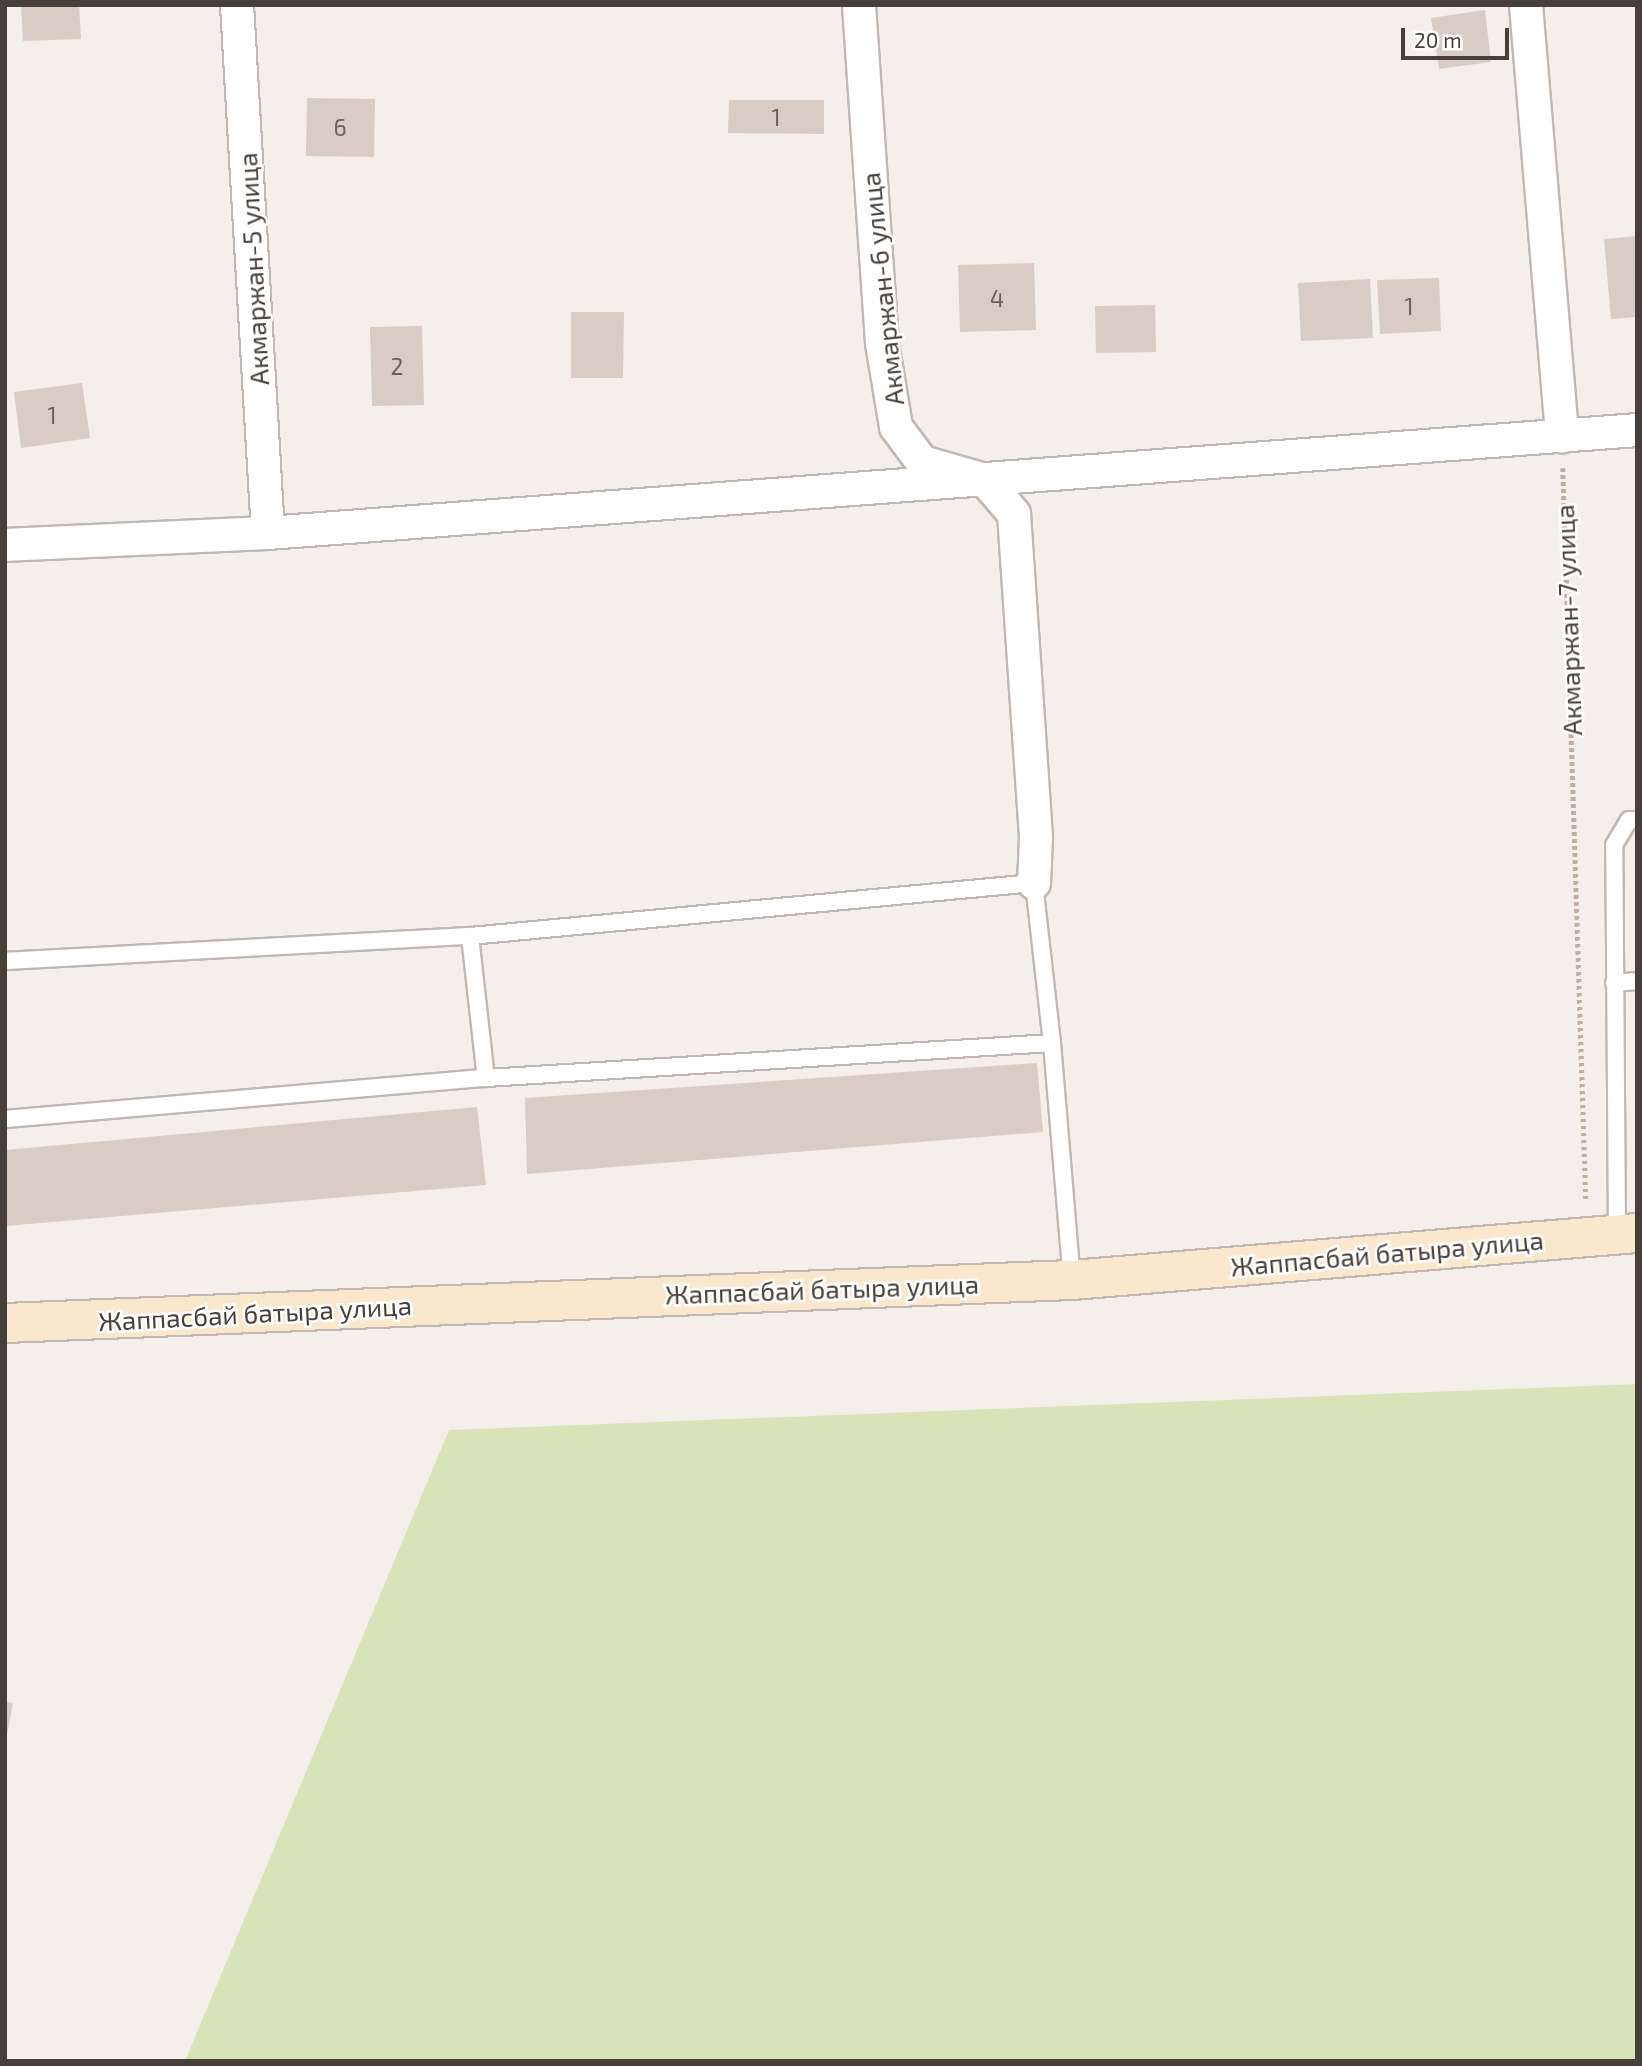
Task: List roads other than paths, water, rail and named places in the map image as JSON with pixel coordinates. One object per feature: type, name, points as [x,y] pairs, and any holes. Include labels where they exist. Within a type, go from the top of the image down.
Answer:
[{"type":"main road","name":"Жаппасбай батыра улица","points":[[5,1323],[1072,1280],[1614,1235]]},
{"type":"street","name":"Акмаржан-5 улица","points":[[237,5],[268,533]]},
{"type":"street","name":"Акмаржан-6 улица","points":[[859,5],[882,343],[896,427],[922,462],[985,480]]},
{"type":"street","points":[[1526,5],[1562,436]]},
{"type":"street","points":[[5,545],[268,533],[1637,429]]},
{"type":"street","points":[[985,480],[1014,514],[1036,838],[1034,883]]},
{"type":"lane","points":[[1614,1235],[1614,845],[1629,820],[1637,820]]},
{"type":"lane","points":[[5,961],[470,936],[1034,883],[1052,1043],[1072,1280]]},
{"type":"lane","points":[[470,936],[486,1078]]},
{"type":"lane","points":[[1614,983],[1637,981]]},
{"type":"lane","points":[[5,1119],[486,1078],[1052,1043]]}]
